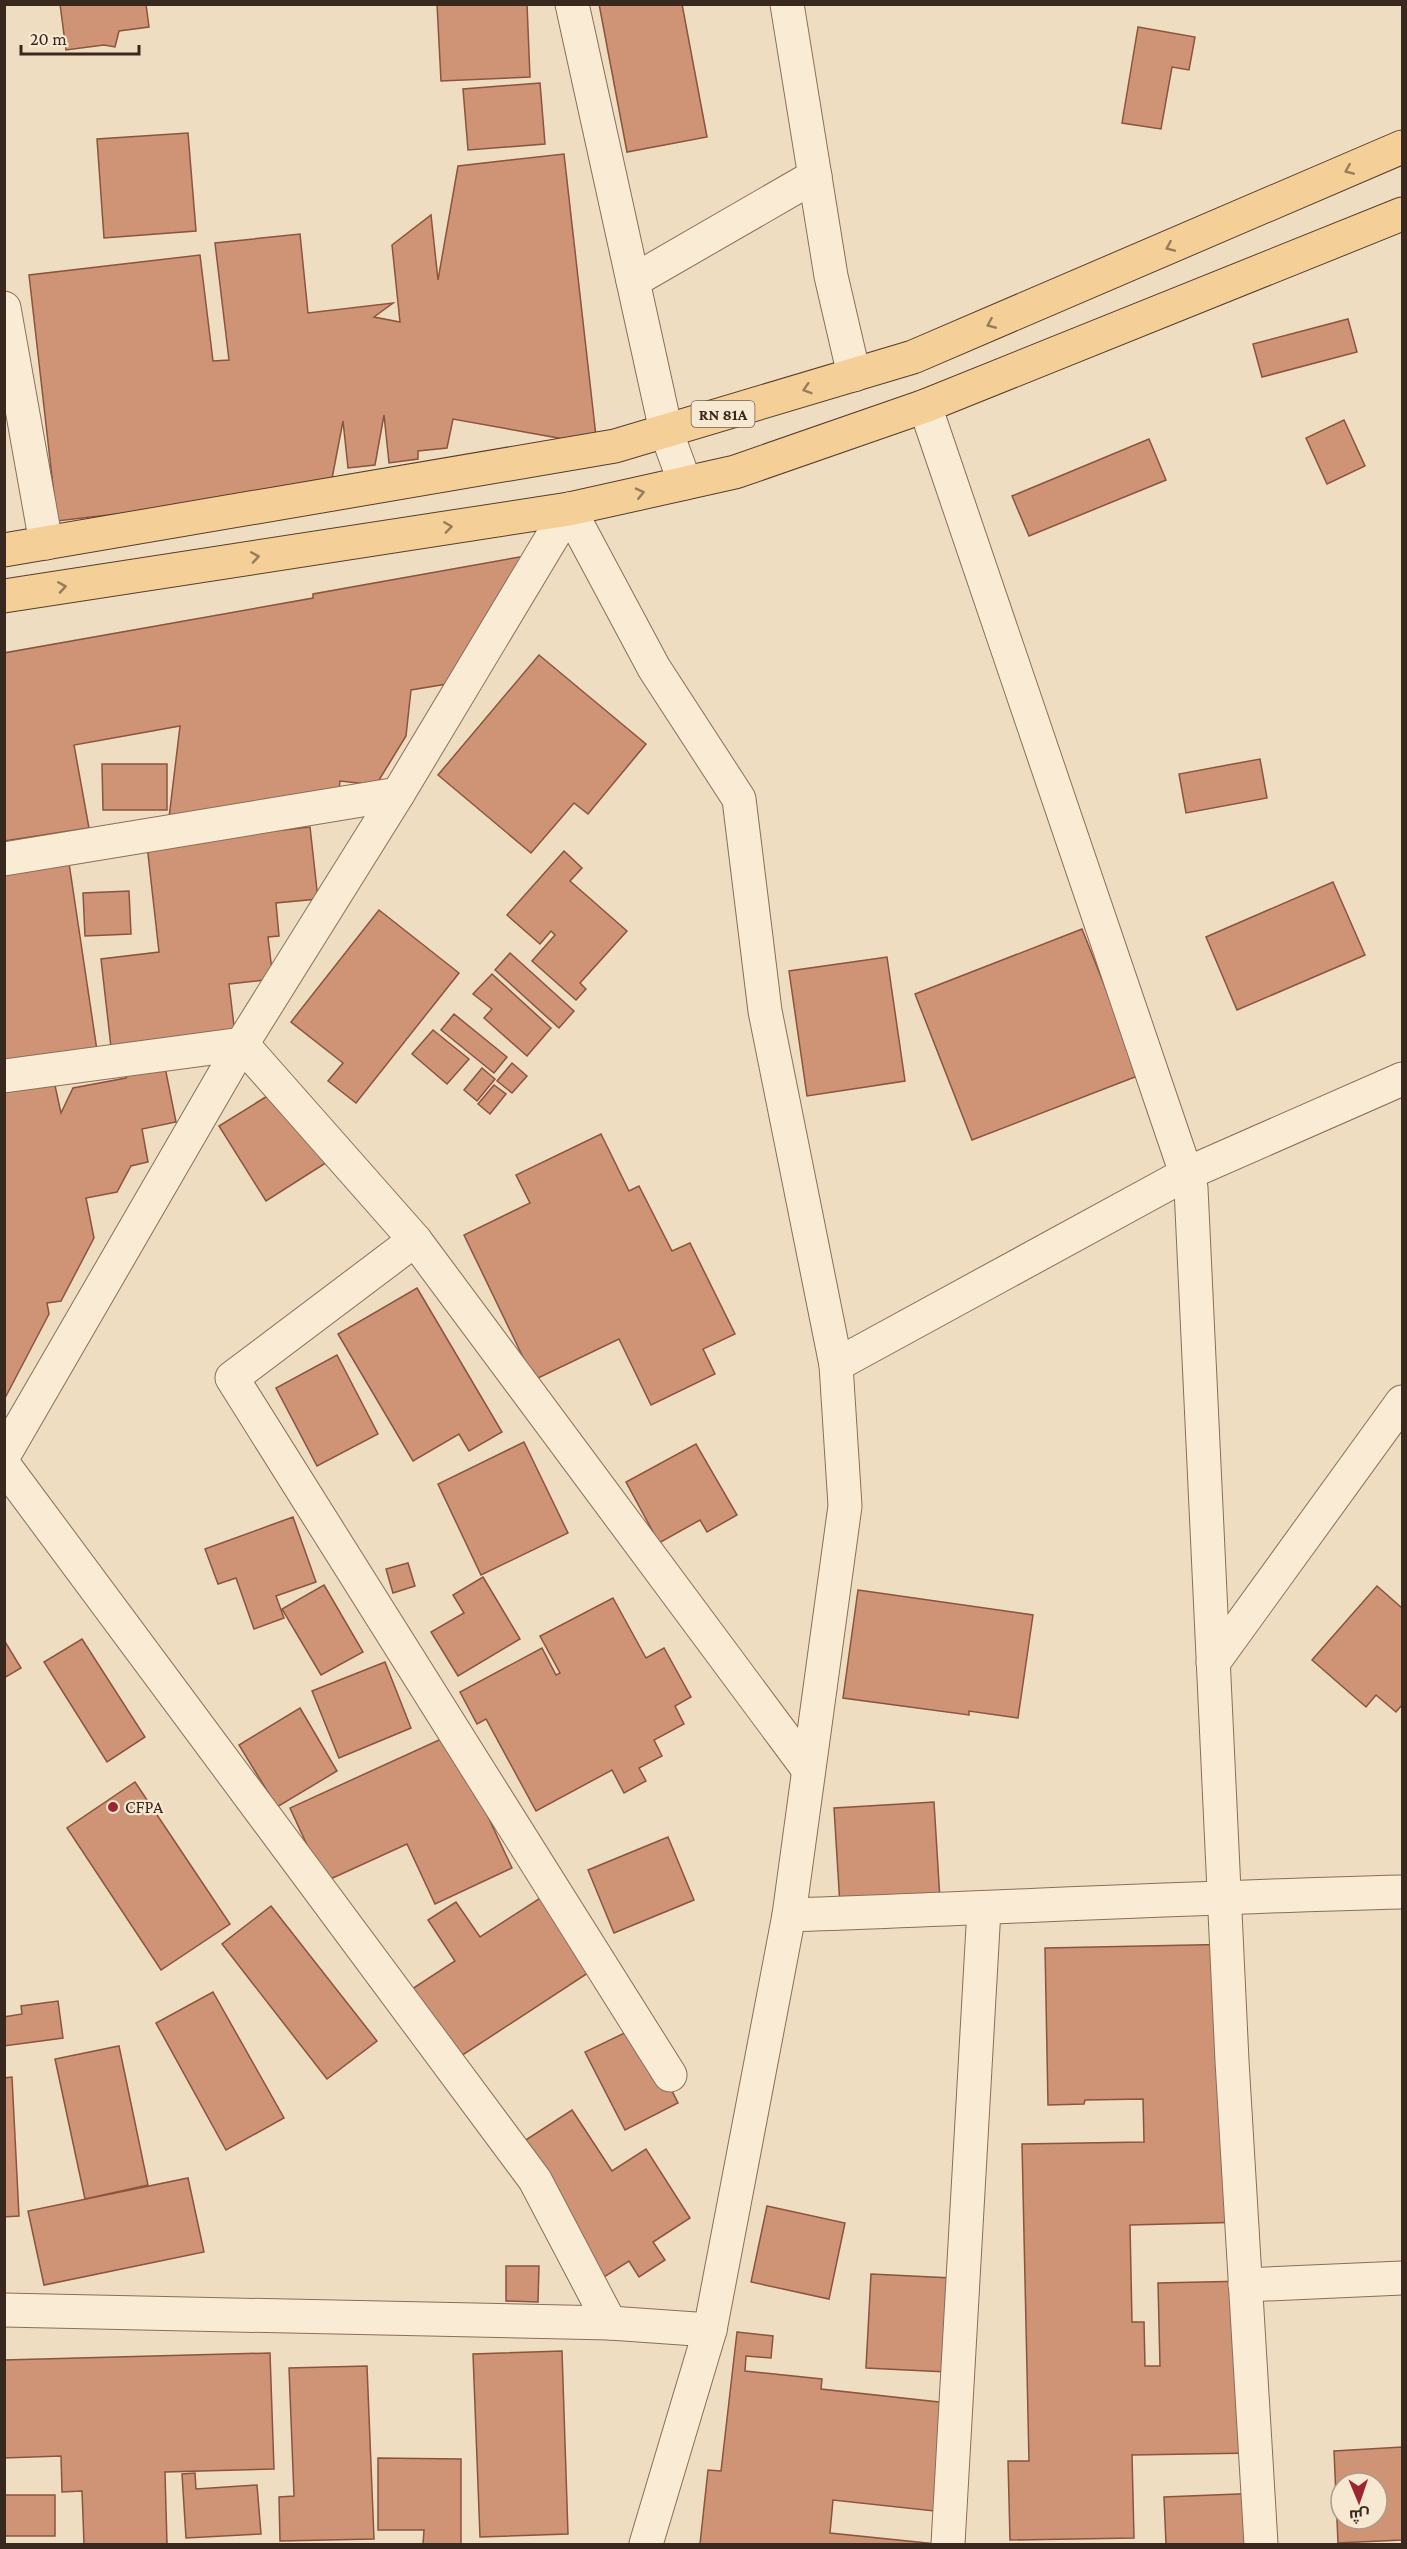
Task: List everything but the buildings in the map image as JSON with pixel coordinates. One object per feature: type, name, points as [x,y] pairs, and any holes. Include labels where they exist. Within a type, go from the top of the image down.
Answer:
[{"type":"main road","name":"RN 81A","points":[[4,550],[615,446],[913,357],[1402,147]]},
{"type":"main road","points":[[4,596],[569,509],[735,472],[925,406],[1402,214]]},
{"type":"street","points":[[572,4],[666,431],[685,483]]},
{"type":"street","points":[[787,4],[831,276],[854,375]]},
{"type":"street","points":[[633,281],[815,176]]},
{"type":"street","points":[[4,308],[46,543]]},
{"type":"street","points":[[925,406],[1191,1188],[1224,1896],[1261,2544]]},
{"type":"street","points":[[4,1455],[242,1044],[399,794],[569,509]]},
{"type":"street","points":[[569,509],[654,668],[739,799],[765,1011],[836,1365],[845,1506],[789,1915],[710,2331],[646,2544]]},
{"type":"street","points":[[4,859],[399,794]]},
{"type":"street","points":[[4,1076],[242,1044]]},
{"type":"street","points":[[242,1044],[415,1240],[808,1769]]},
{"type":"street","points":[[836,1365],[1186,1174],[1402,1079]]},
{"type":"street","points":[[415,1240],[232,1378],[670,2075]]},
{"type":"street","points":[[1214,1663],[1402,1402]]},
{"type":"street","points":[[4,1465],[535,2180],[610,2323]]},
{"type":"street","points":[[789,1915],[984,1909],[1224,1896],[1402,1892]]},
{"type":"street","points":[[948,2544],[984,1909]]},
{"type":"street","points":[[1245,2285],[1402,2278]]},
{"type":"street","points":[[4,2310],[610,2323],[710,2331]]},
{"type":"place","name":"CFPA","points":[[113,1807]]}]
